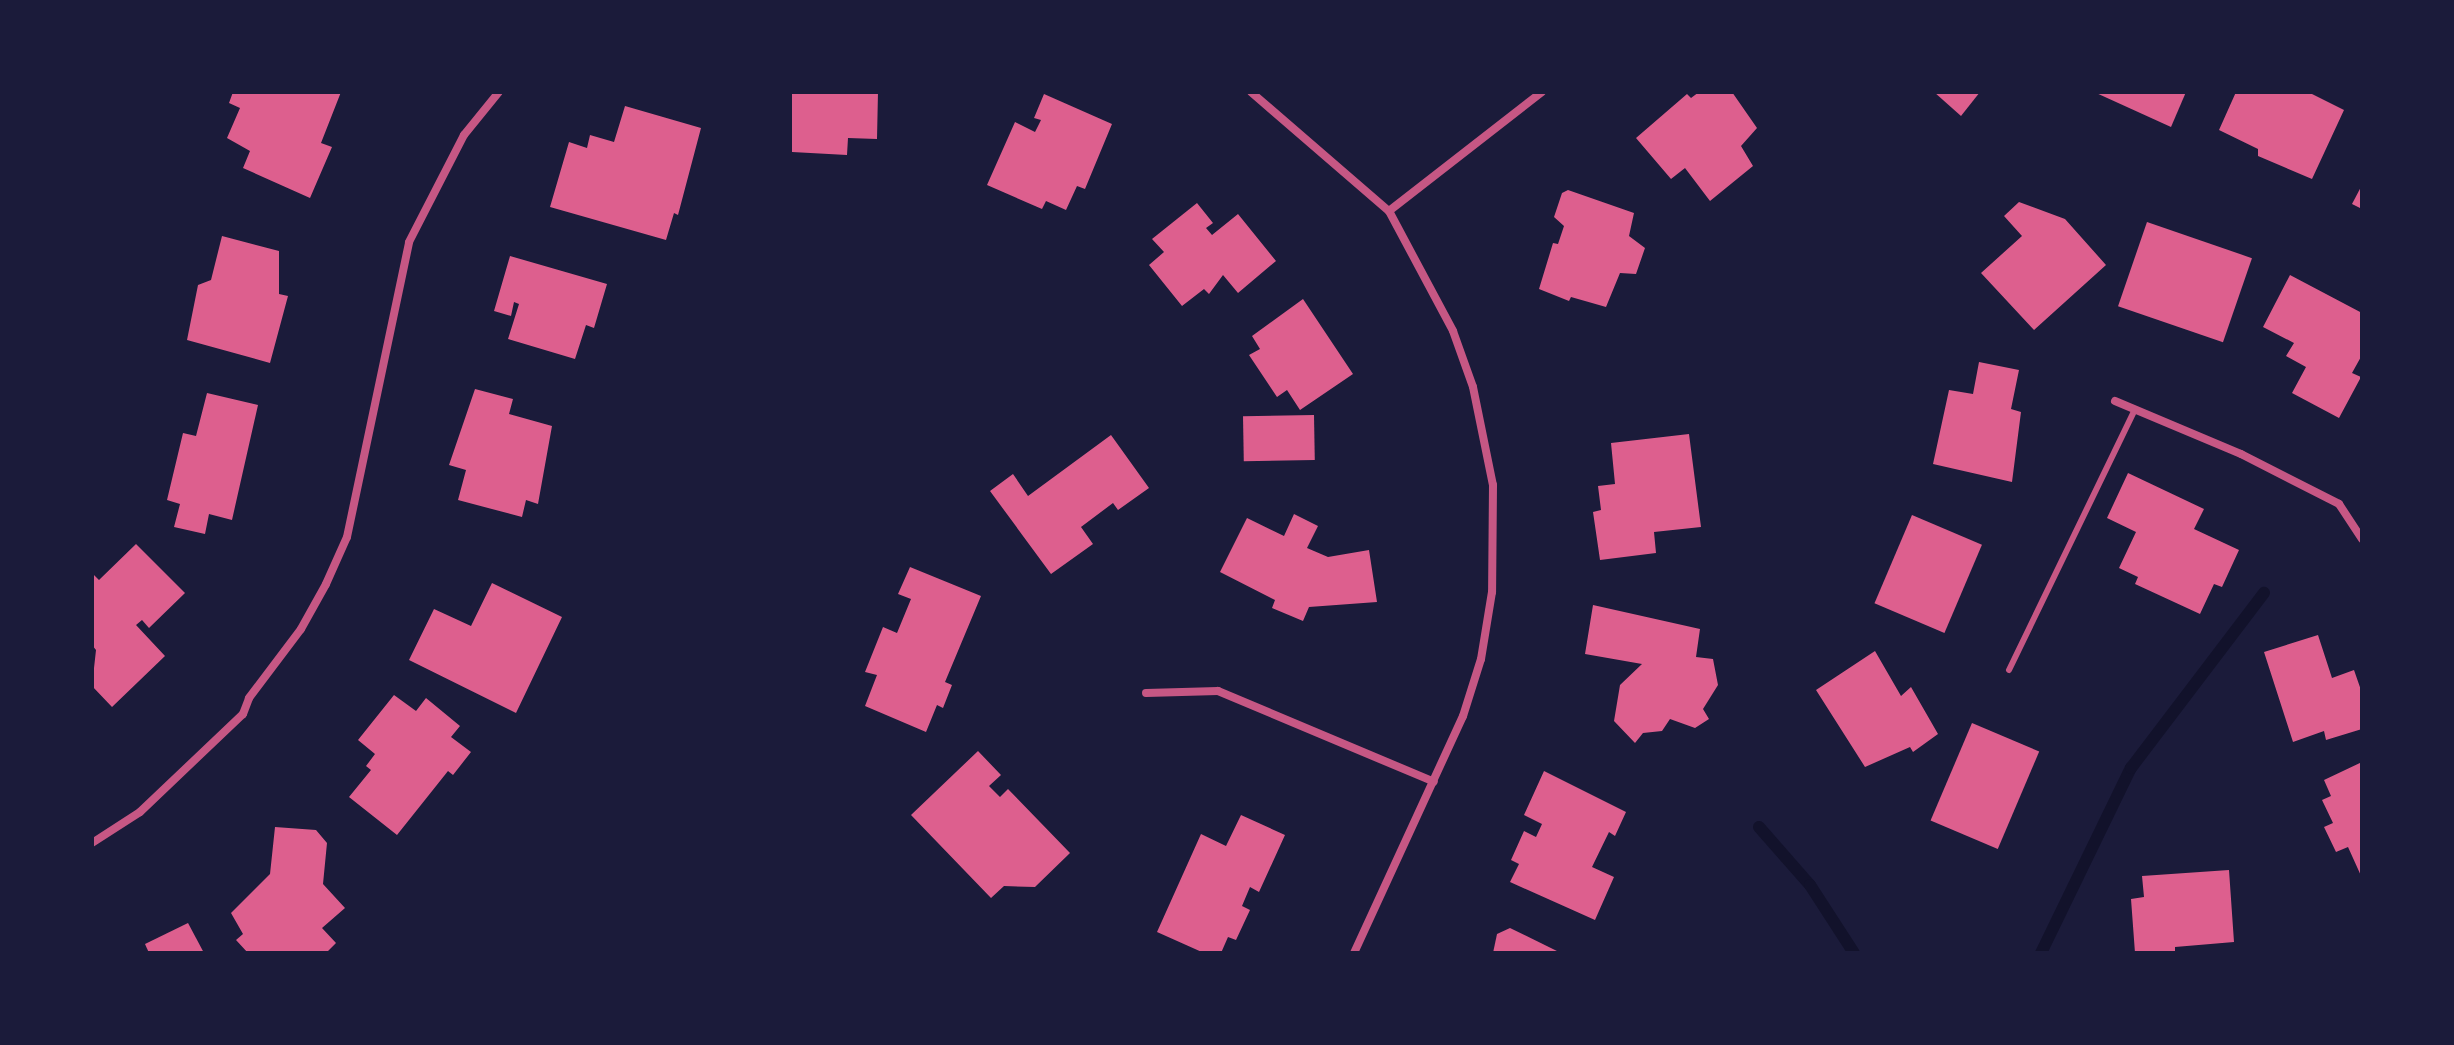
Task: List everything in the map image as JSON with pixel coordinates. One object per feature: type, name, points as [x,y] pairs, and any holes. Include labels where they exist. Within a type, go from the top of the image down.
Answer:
[{"type":"street","points":[[92,843],[140,812],[243,714],[249,698],[301,629],[326,584],[347,537],[409,242],[464,135],[499,92]]},
{"type":"street","points":[[1251,92],[1389,211],[1453,331],[1473,387],[1493,485],[1492,592],[1481,659],[1463,716],[1354,953]]},
{"type":"street","points":[[1389,211],[1542,92]]},
{"type":"street","points":[[2115,401],[2339,504],[2362,539]]},
{"type":"street","points":[[1146,693],[1218,691],[1434,782]]},
{"type":"lane","points":[[2009,670],[2135,409]]},
{"type":"building","points":[[233,92],[341,92],[321,143],[332,147],[310,198],[243,168],[250,151],[227,138],[240,108],[229,103]]},
{"type":"building","points":[[792,92],[878,92],[877,139],[848,138],[847,155],[792,152]]},
{"type":"building","points":[[1699,92],[1732,92],[1757,128],[1741,146],[1753,166],[1710,201],[1685,168],[1671,179],[1636,138],[1687,94],[1691,98]]},
{"type":"building","points":[[1934,92],[1980,92],[1961,116]]},
{"type":"building","points":[[2094,92],[2186,92],[2171,127]]},
{"type":"building","points":[[2236,92],[2308,92],[2344,110],[2312,179],[2258,156],[2258,149],[2219,130]]},
{"type":"building","points":[[1044,94],[1112,124],[1085,189],[1077,186],[1066,210],[1046,201],[1042,209],[987,185],[1015,122],[1035,132],[1041,120],[1034,118]]},
{"type":"building","points":[[625,106],[701,128],[678,215],[674,213],[666,240],[550,207],[569,142],[587,148],[590,135],[614,142]]},
{"type":"building","points":[[2362,185],[2362,209],[2352,204]]},
{"type":"building","points":[[1568,190],[1634,213],[1629,236],[1645,248],[1636,274],[1620,273],[1606,307],[1571,297],[1569,301],[1539,289],[1553,243],[1558,244],[1564,226],[1554,217],[1562,193]]},
{"type":"building","points":[[2019,202],[2065,219],[2106,265],[2034,330],[1981,273],[2022,236],[2004,216]]},
{"type":"building","points":[[1197,203],[1213,223],[1206,228],[1212,235],[1238,214],[1276,261],[1238,293],[1223,275],[1209,294],[1204,289],[1182,306],[1149,265],[1164,252],[1152,239]]},
{"type":"building","points":[[2147,222],[2252,258],[2223,342],[2118,306]]},
{"type":"building","points":[[222,236],[279,251],[279,294],[288,296],[270,363],[187,340],[198,285],[211,280]]},
{"type":"building","points":[[510,256],[607,284],[594,328],[586,325],[575,359],[508,339],[519,304],[514,302],[511,316],[494,311]]},
{"type":"building","points":[[2290,275],[2362,313],[2362,355],[2352,373],[2361,377],[2339,418],[2292,393],[2306,367],[2286,356],[2294,343],[2263,327]]},
{"type":"building","points":[[1303,299],[1353,374],[1300,410],[1287,390],[1277,397],[1249,355],[1260,349],[1252,336]]},
{"type":"building","points":[[1979,362],[2019,370],[2011,409],[2021,412],[2012,482],[1933,464],[1949,390],[1973,394]]},
{"type":"building","points":[[475,389],[513,399],[509,414],[552,426],[538,504],[526,500],[522,517],[458,500],[466,470],[449,465]]},
{"type":"building","points":[[207,393],[258,405],[232,520],[209,514],[205,534],[174,527],[180,504],[167,500],[183,433],[196,436]]},
{"type":"building","points":[[1314,415],[1315,460],[1244,461],[1243,416]]},
{"type":"building","points":[[1689,434],[1701,527],[1654,532],[1656,553],[1600,560],[1593,512],[1601,510],[1598,486],[1615,484],[1611,443]]},
{"type":"building","points":[[1111,435],[1149,488],[1118,510],[1113,503],[1081,527],[1093,544],[1051,574],[990,491],[1013,474],[1028,496]]},
{"type":"building","points":[[2128,473],[2204,509],[2194,529],[2239,550],[2222,587],[2214,584],[2200,614],[2135,584],[2138,577],[2119,568],[2136,532],[2107,518]]},
{"type":"building","points":[[1294,514],[1318,526],[1307,548],[1328,557],[1369,550],[1377,602],[1309,607],[1303,621],[1272,608],[1275,600],[1220,572],[1247,518],[1284,536]]},
{"type":"building","points":[[1912,515],[1982,545],[1944,633],[1874,603]]},
{"type":"building","points":[[136,544],[185,593],[149,628],[142,620],[136,625],[165,656],[112,707],[92,686],[96,650],[92,645],[92,573],[99,580]]},
{"type":"building","points":[[910,567],[981,596],[945,682],[952,685],[943,708],[937,705],[926,732],[865,706],[877,675],[865,672],[883,627],[897,633],[911,599],[898,594]]},
{"type":"building","points":[[492,583],[562,617],[516,713],[409,660],[434,609],[471,626]]},
{"type":"building","points":[[1593,605],[1700,629],[1696,657],[1713,659],[1718,685],[1703,709],[1709,719],[1695,728],[1670,719],[1662,731],[1643,733],[1635,743],[1614,721],[1620,685],[1642,664],[1585,654]]},
{"type":"building","points":[[2318,635],[2332,678],[2354,670],[2362,693],[2362,729],[2326,740],[2324,731],[2293,742],[2264,652]]},
{"type":"building","points":[[1875,651],[1901,696],[1911,687],[1938,734],[1913,752],[1910,747],[1865,767],[1816,690]]},
{"type":"building","points":[[394,695],[416,711],[426,698],[460,726],[451,737],[471,752],[453,775],[448,771],[397,835],[349,797],[371,770],[366,766],[375,754],[358,740]]},
{"type":"building","points":[[1972,723],[2039,752],[1998,849],[1931,821]]},
{"type":"building","points":[[978,751],[1001,775],[989,786],[1000,797],[1008,789],[1070,853],[1035,887],[1004,886],[991,898],[911,815]]},
{"type":"building","points":[[2362,762],[2362,878],[2348,847],[2336,852],[2324,827],[2333,823],[2322,800],[2331,796],[2324,780]]},
{"type":"building","points":[[1544,771],[1626,812],[1615,836],[1609,832],[1592,867],[1614,877],[1595,920],[1510,882],[1519,864],[1511,860],[1524,831],[1536,837],[1542,824],[1524,815]]},
{"type":"building","points":[[1241,815],[1285,835],[1259,892],[1250,887],[1242,906],[1250,910],[1236,940],[1228,937],[1221,953],[1204,953],[1157,932],[1201,834],[1226,846]]},
{"type":"building","points":[[275,827],[316,830],[327,843],[323,884],[345,908],[322,928],[336,943],[326,953],[248,953],[236,940],[243,934],[231,913],[270,874]]},
{"type":"building","points":[[2229,870],[2234,942],[2175,947],[2175,953],[2135,953],[2131,899],[2144,897],[2142,876]]},
{"type":"building","points":[[188,923],[204,953],[149,953],[145,944]]},
{"type":"building","points":[[1510,928],[1561,953],[1493,953],[1497,934]]},
{"type":"waterway","points":[[2041,953],[2131,768],[2264,593]]},
{"type":"waterway","points":[[1759,827],[1810,885],[1854,953]]}]
